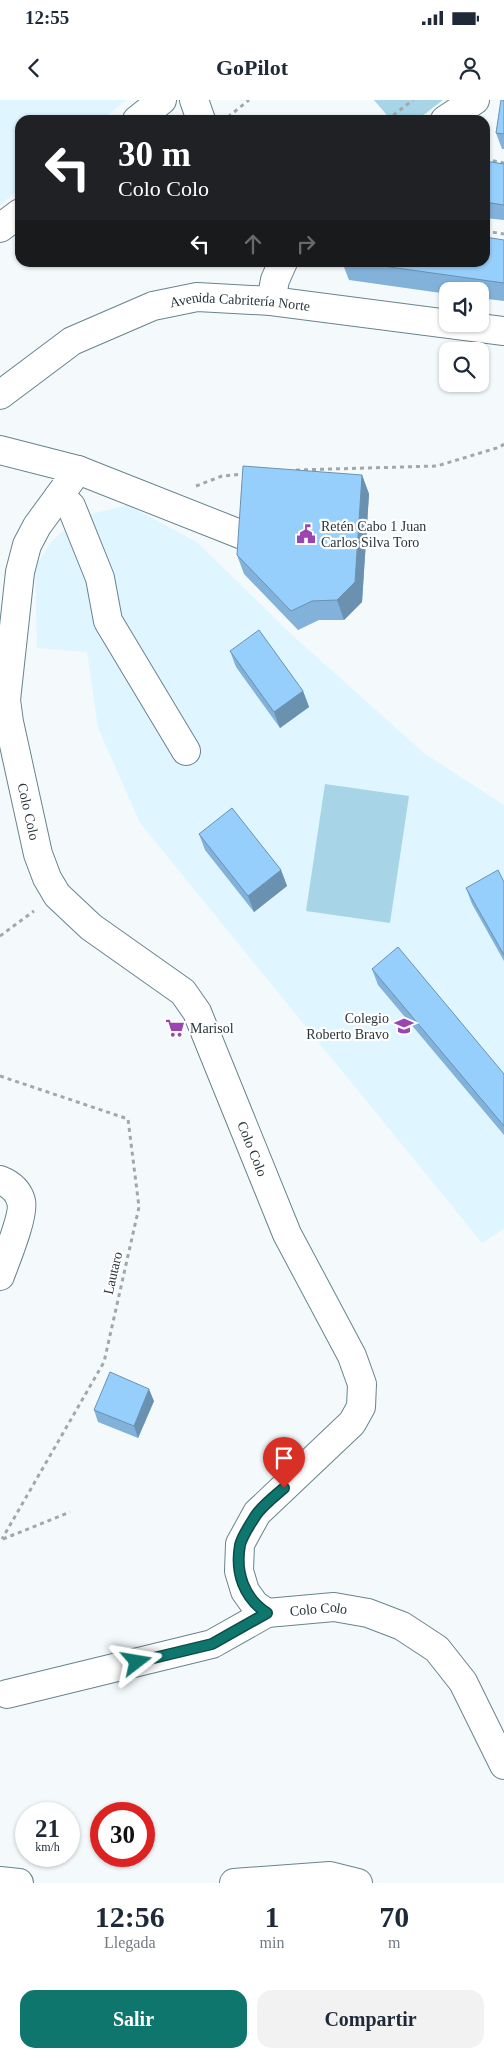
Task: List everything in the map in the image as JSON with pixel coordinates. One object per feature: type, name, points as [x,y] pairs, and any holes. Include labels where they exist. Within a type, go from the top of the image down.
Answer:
[{"type":"street","points":[[143,115],[162,100]]},
{"type":"street","points":[[194,100],[199,115]]},
{"type":"street","points":[[452,115],[475,100]]},
{"type":"street","points":[[0,228],[15,217]]},
{"type":"street","points":[[271,301],[275,280],[281,267]]},
{"type":"street","name":"Avenida Cabritería Norte","points":[[0,395],[72,341],[153,306],[197,297],[271,301],[504,331]]},
{"type":"street","points":[[0,450],[78,470],[245,536]]},
{"type":"street","name":"Colo Colo","points":[[78,470],[36,526],[27,545],[20,572],[6,700],[9,722],[38,854],[56,895],[91,927],[183,992],[197,1012],[288,1234],[352,1356],[362,1384],[361,1407],[352,1423],[257,1513],[240,1544],[239,1571],[245,1591],[254,1605],[267,1613],[334,1607],[368,1613],[402,1626],[437,1650],[463,1682],[504,1765]]},
{"type":"street","points":[[59,496],[71,506],[100,578],[108,621],[186,750]]},
{"type":"street","points":[[0,1180],[10,1184],[22,1203],[21,1214],[0,1276]]},
{"type":"street","points":[[7,1694],[212,1644],[267,1613]]},
{"type":"street","points":[[234,1883],[330,1876],[358,1883]]},
{"type":"street","points":[[0,1881],[19,1883]]},
{"type":"path","points":[[231,115],[249,100]]},
{"type":"path","points":[[394,115],[413,100]]},
{"type":"path","points":[[490,160],[504,163]]},
{"type":"path","points":[[490,232],[504,234]]},
{"type":"path","points":[[293,470],[437,466],[500,447],[504,444]]},
{"type":"path","points":[[157,501],[222,476],[248,474]]},
{"type":"path","points":[[0,936],[56,895]]},
{"type":"path","name":"Lautaro","points":[[0,1076],[128,1120],[140,1207],[104,1362],[1,1539]]},
{"type":"path","points":[[1,1539],[70,1512]]},
{"type":"shaded area","points":[[0,100],[126,100],[108,115],[15,115],[15,192],[0,205]]},
{"type":"shaded area","points":[[374,100],[443,100],[424,115],[387,115]]},
{"type":"shaded area","name":"Colegio Roberto Bravo","points":[[128,505],[198,543],[292,635],[424,753],[504,805],[504,1229],[482,1243],[140,823],[98,728],[87,652],[37,648],[35,568],[52,541],[79,517]]},
{"type":"shaded area","points":[[325,784],[409,796],[390,923],[306,911]]},
{"type":"building","points":[[501,100],[504,100],[504,134],[496,133]]},
{"type":"building","points":[[490,162],[504,164],[504,205],[490,203]]},
{"type":"building","points":[[490,238],[504,240],[504,283],[390,267],[490,267]]},
{"type":"building","name":"Retén Cabo 1 Juan Carlos Silva Toro","points":[[243,466],[362,475],[355,582],[337,600],[312,601],[291,611],[237,555]]},
{"type":"building","points":[[259,630],[303,691],[274,712],[230,651]]},
{"type":"building","points":[[232,808],[281,870],[248,896],[199,834]]},
{"type":"building","points":[[498,870],[504,882],[504,955],[466,888]]},
{"type":"building","points":[[398,947],[504,1074],[504,1126],[372,969]]},
{"type":"building","points":[[110,1372],[149,1389],[134,1426],[94,1410]]},
{"type":"place","name":"Retén Cabo 1 Juan Carlos Silva Toro","points":[[306,534]]},
{"type":"place","name":"Colegio Roberto Bravo","points":[[404,1026]]},
{"type":"place","name":"Marisol","points":[[175,1028]]},
{"type":"route","points":[[137,1662],[212,1644],[267,1613],[254,1605],[245,1591],[239,1571],[240,1544],[257,1513],[284,1488]]}]
